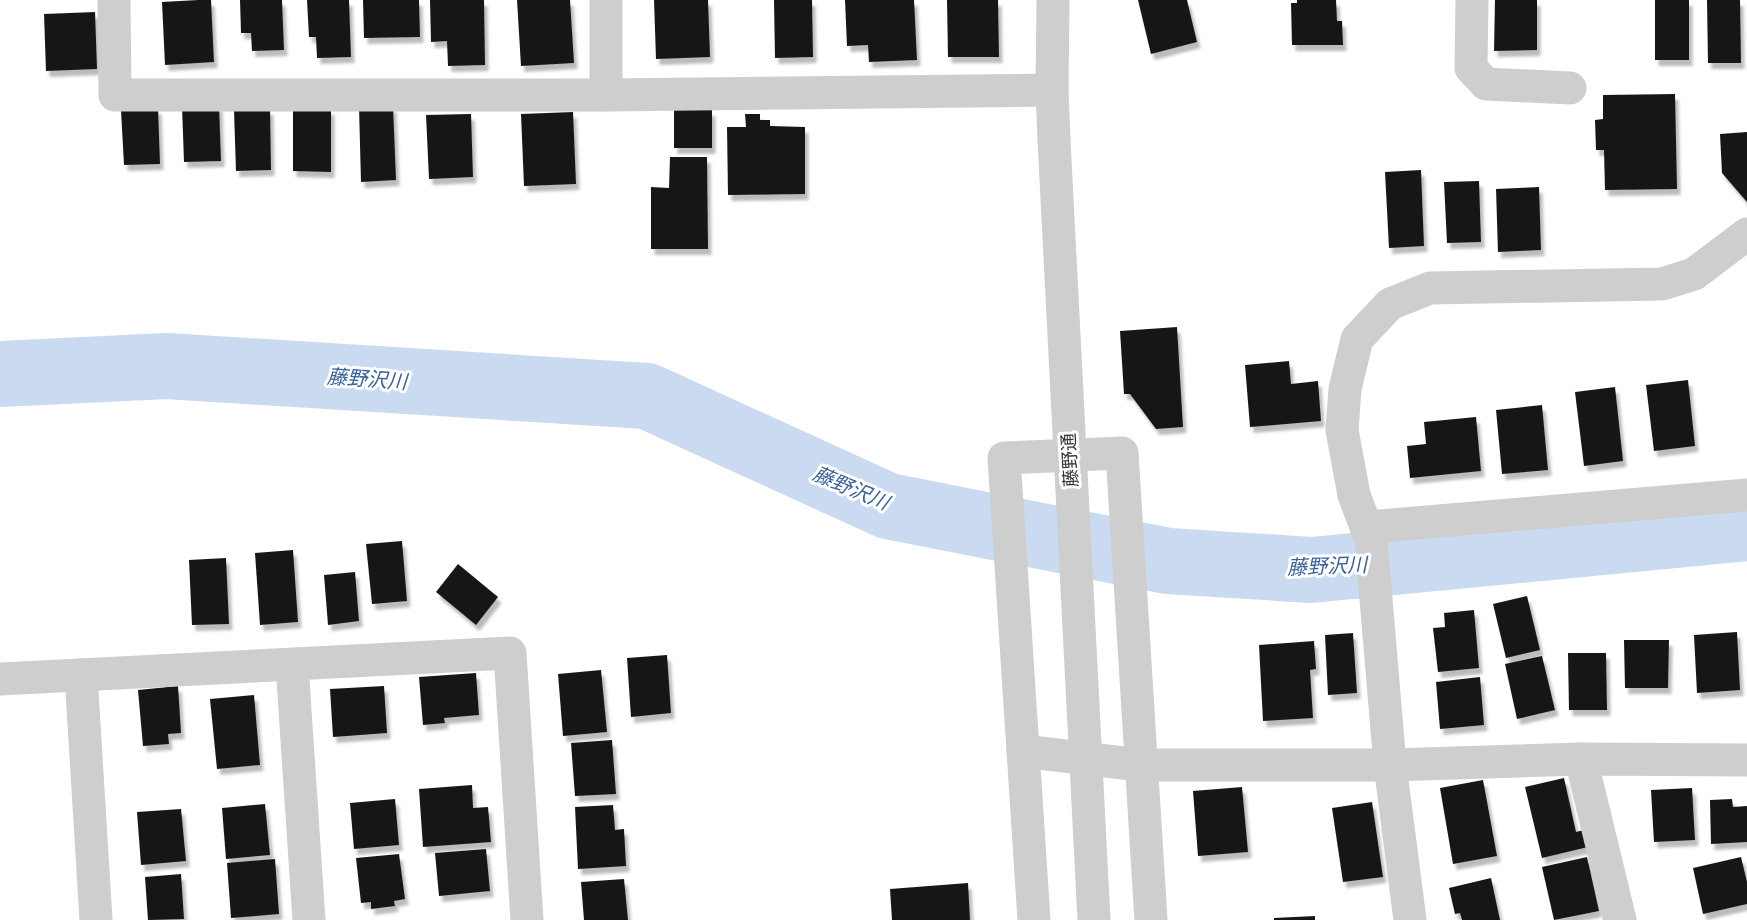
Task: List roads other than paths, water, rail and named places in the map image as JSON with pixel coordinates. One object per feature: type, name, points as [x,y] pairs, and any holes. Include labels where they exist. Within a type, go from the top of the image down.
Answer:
[{"type":"street","points":[[114,0],[116,95],[606,95],[1052,90]]},
{"type":"street","points":[[606,0],[606,95]]},
{"type":"street","name":"藤野通","points":[[1053,0],[1053,140],[1094,920]]},
{"type":"street","points":[[1472,0],[1471,68],[1486,84],[1570,88]]},
{"type":"street","points":[[1410,920],[1390,765],[1370,533],[1354,495],[1342,430],[1345,389],[1357,339],[1390,304],[1430,288],[1662,284],[1694,274],[1747,234]]},
{"type":"street","points":[[1034,920],[1004,458],[1122,453],[1151,920]]},
{"type":"street","points":[[1370,533],[1747,495]]},
{"type":"street","points":[[0,679],[510,654],[527,920]]},
{"type":"street","points":[[291,664],[309,920]]},
{"type":"street","points":[[81,675],[96,920]]},
{"type":"street","points":[[1023,751],[1140,765],[1390,765],[1581,759],[1747,760]]},
{"type":"street","points":[[1581,759],[1620,920]]},
{"type":"waterway","name":"藤野沢川","points":[[0,374],[167,366],[647,396],[888,506],[1168,561],[1311,570],[1747,528]]}]
